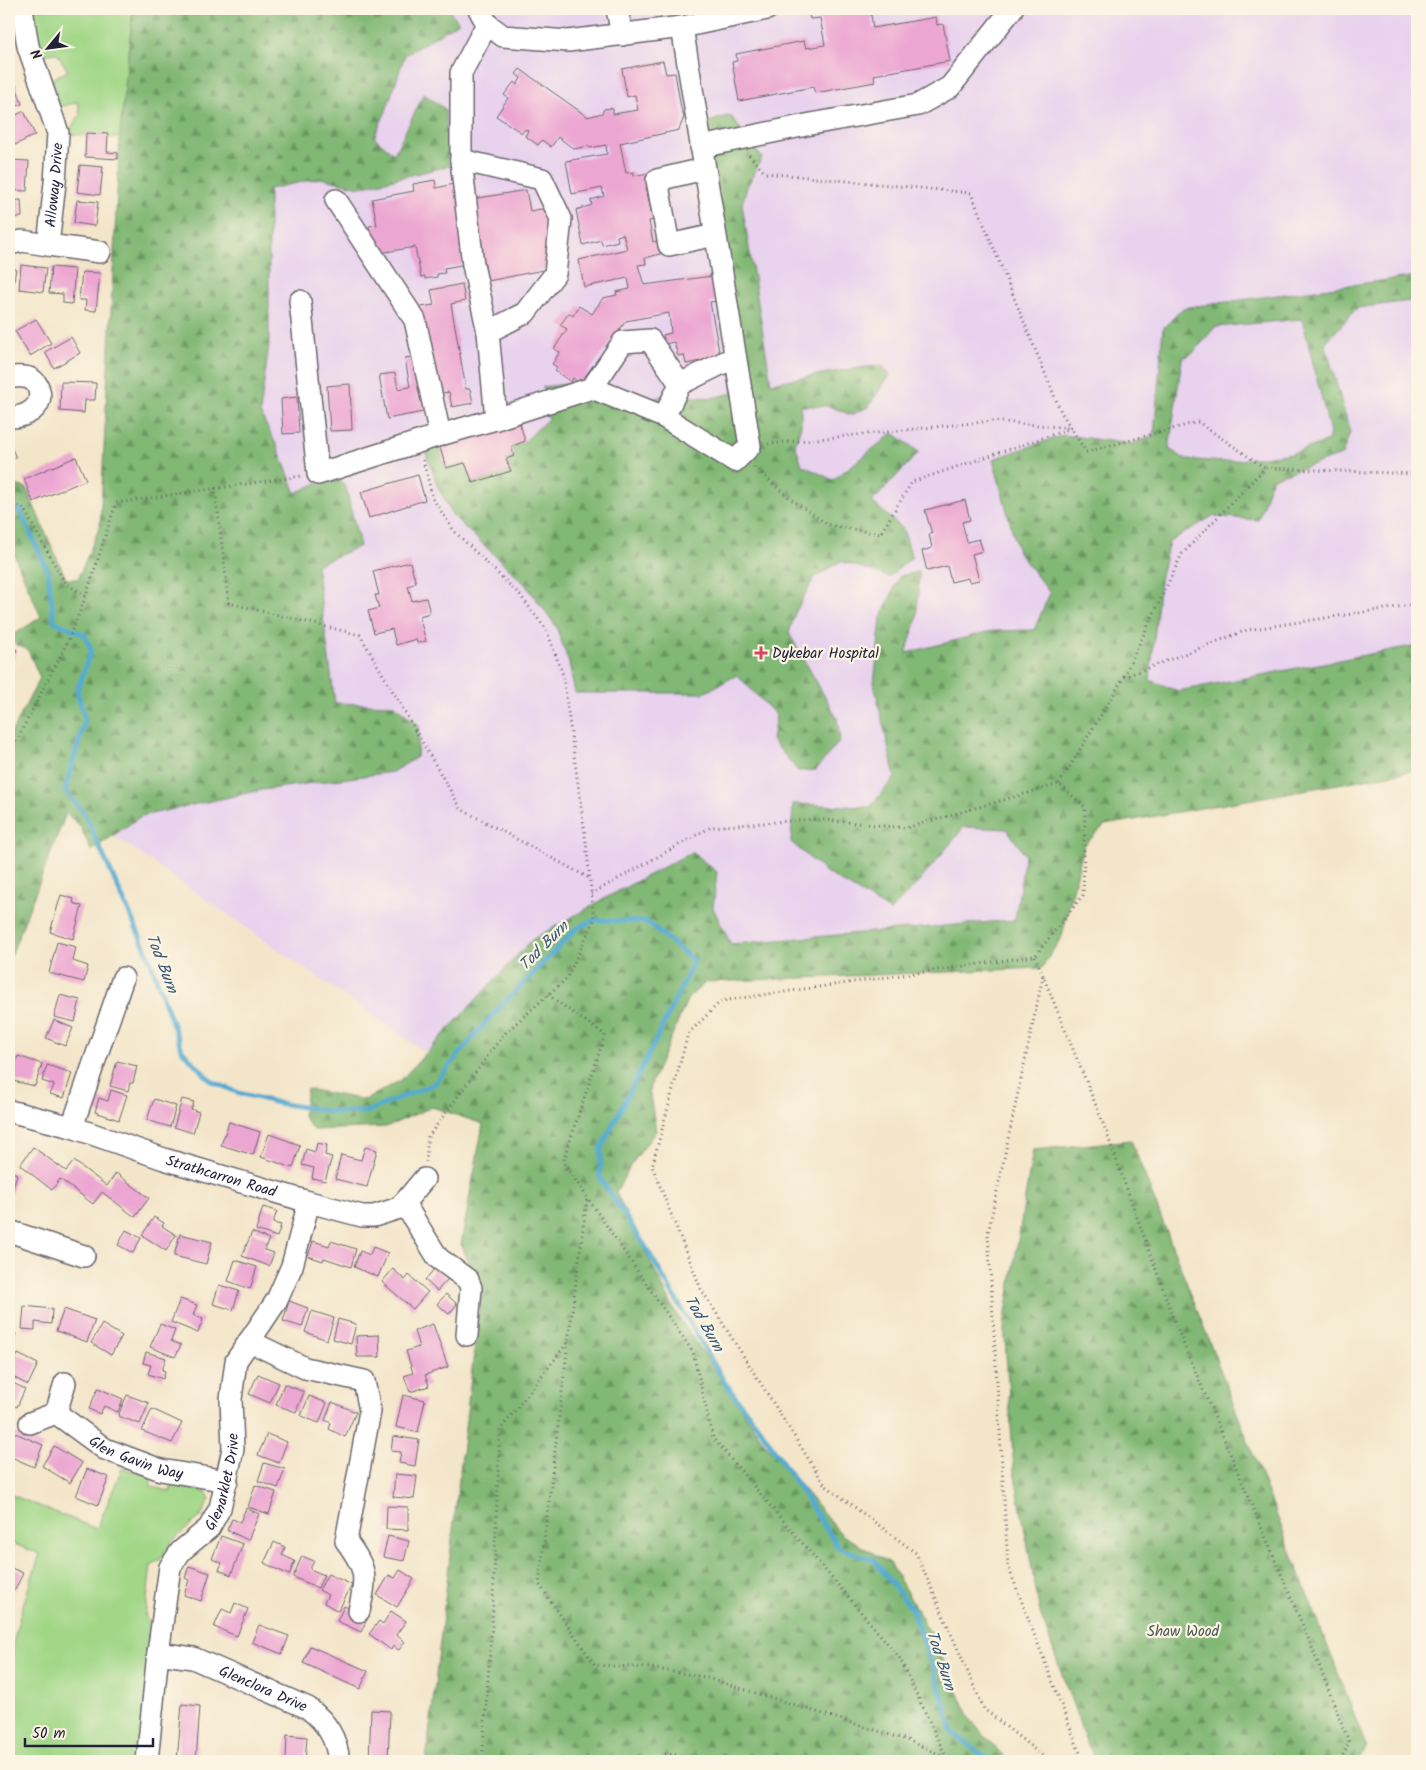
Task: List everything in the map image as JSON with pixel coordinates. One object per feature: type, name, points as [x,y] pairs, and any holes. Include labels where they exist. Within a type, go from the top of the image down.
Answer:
[{"type":"street","name":"Alloway Drive","points":[[22,9],[28,46],[58,133],[48,245]]},
{"type":"street","points":[[617,9],[622,35]]},
{"type":"street","points":[[496,419],[488,332],[473,265],[460,160],[462,73],[483,16],[503,36],[568,41],[682,27],[767,9]]},
{"type":"street","points":[[700,147],[811,124],[918,105],[950,87],[1012,9]]},
{"type":"street","points":[[592,388],[664,417],[735,461],[745,450],[734,357],[682,27]]},
{"type":"street","points":[[460,160],[542,179],[561,219],[555,274],[525,313],[488,332]]},
{"type":"street","points":[[704,170],[657,180],[669,245],[715,235]]},
{"type":"street","points":[[336,200],[415,320],[440,435]]},
{"type":"street","name":"Alloway Drive","points":[[9,244],[22,241],[100,252]]},
{"type":"street","points":[[300,301],[318,474],[592,388],[622,342],[650,340],[680,384]]},
{"type":"street","points":[[664,417],[680,384],[734,357]]},
{"type":"street","points":[[9,376],[29,378],[38,385],[41,396],[38,405],[27,414],[9,417]]},
{"type":"street","points":[[72,1127],[123,978]]},
{"type":"street","name":"Strathcarron Road","points":[[9,1111],[72,1127],[164,1159],[362,1216],[374,1216],[396,1209],[404,1203],[424,1179]]},
{"type":"street","name":"Glenarklet Drive","points":[[147,1761],[158,1653],[170,1568],[181,1551],[209,1528],[220,1508],[233,1449],[230,1399],[236,1361],[277,1300],[292,1266],[310,1202]]},
{"type":"street","points":[[404,1203],[438,1258],[468,1280],[470,1288],[467,1335]]},
{"type":"street","points":[[9,1231],[84,1256]]},
{"type":"street","points":[[249,1340],[305,1368],[364,1381],[370,1411],[346,1541],[357,1555],[363,1571],[365,1584],[359,1611]]},
{"type":"street","points":[[30,1422],[56,1413],[65,1383]]},
{"type":"street","name":"Glen Gavin Way","points":[[56,1413],[105,1449],[161,1470],[227,1481]]},
{"type":"street","name":"Glenclora Drive","points":[[158,1653],[194,1658],[308,1708],[322,1719],[332,1732],[338,1750],[338,1761]]},
{"type":"path","points":[[735,140],[765,173],[971,193],[1062,412],[1086,452],[1198,422],[1265,468],[1417,474]]},
{"type":"path","points":[[745,450],[992,421],[1072,428]]},
{"type":"path","points":[[745,450],[791,499],[828,525],[880,534],[912,482],[1072,428]]},
{"type":"path","points":[[418,442],[433,499],[454,531],[520,595],[546,629],[563,675],[594,920],[566,978],[503,1034],[428,1137],[424,1179]]},
{"type":"path","points":[[591,894],[711,827],[815,818],[906,828],[1059,784],[1124,677],[1182,554],[1265,468]]},
{"type":"path","points":[[9,755],[68,641],[86,596],[116,502],[318,474]]},
{"type":"path","points":[[215,488],[230,603],[360,635],[461,809],[590,878]]},
{"type":"path","points":[[9,503],[22,506],[65,583],[86,596]]},
{"type":"path","points":[[1124,677],[1247,630],[1417,604]]},
{"type":"path","points":[[1049,1761],[984,1709],[916,1553],[825,1485],[701,1289],[652,1166],[688,1034],[721,1001],[1035,956],[1082,895],[1085,807],[1059,784]]},
{"type":"path","points":[[1035,956],[1103,1123],[1177,1328],[1311,1645],[1349,1742],[1340,1761]]},
{"type":"path","points":[[1043,975],[988,1233],[1008,1566],[1083,1761]]},
{"type":"path","points":[[548,995],[605,1034],[562,1162],[693,1352],[713,1438],[899,1656],[948,1761]]},
{"type":"path","points":[[588,1198],[538,1584],[595,1665],[650,1668],[704,1677],[907,1740],[946,1757]]},
{"type":"path","points":[[482,1761],[492,1625],[500,1430],[568,1342]]},
{"type":"path","points":[[658,1761],[665,1754],[757,1761]]},
{"type":"shaded area","name":"Dykebar Hospital","points":[[158,9],[1417,9],[1417,745],[1061,795],[1034,941],[697,970],[592,1168],[96,823]]},
{"type":"green space","points":[[33,9],[133,9],[120,138],[66,134],[80,115],[78,102],[59,107],[52,85],[53,78],[68,71],[57,53],[39,55],[32,32]]},
{"type":"green space","points":[[133,9],[448,9],[459,22],[405,55],[386,111],[374,137],[394,154],[424,94],[445,109],[449,166],[360,187],[320,178],[269,189],[269,345],[260,413],[277,446],[296,493],[336,474],[346,488],[360,546],[316,565],[335,703],[394,705],[419,725],[417,757],[392,772],[262,790],[141,816],[91,851],[80,826],[66,813],[9,961],[9,737],[40,678],[28,650],[9,641],[9,638],[41,617],[9,543],[9,483],[26,488],[66,579],[78,579],[100,526],[120,134]]},
{"type":"green space","points":[[730,115],[762,158],[747,187],[742,204],[771,383],[881,365],[890,375],[868,407],[851,415],[829,406],[801,406],[801,426],[795,444],[802,465],[833,480],[893,433],[919,452],[872,502],[903,529],[912,557],[889,577],[841,561],[814,578],[795,613],[789,633],[837,718],[840,740],[816,770],[798,771],[772,740],[776,715],[737,675],[704,693],[575,693],[569,663],[556,626],[525,584],[453,516],[438,487],[424,448],[439,444],[446,468],[465,463],[473,483],[511,471],[506,459],[514,456],[511,447],[525,441],[548,419],[543,387],[585,382],[645,401],[665,395],[711,398],[733,393],[706,123]]},
{"type":"green space","points":[[1417,276],[1417,300],[1357,308],[1325,343],[1350,432],[1342,455],[1272,478],[1258,520],[1213,516],[1169,542],[1160,580],[1150,680],[1178,691],[1417,645],[1417,770],[1105,825],[1084,845],[1062,936],[1042,968],[706,982],[688,998],[649,1089],[656,1131],[630,1166],[616,1193],[676,1313],[764,1442],[842,1535],[890,1563],[933,1638],[972,1722],[1008,1761],[426,1761],[481,1292],[461,1244],[483,1124],[432,1107],[386,1127],[313,1130],[303,1116],[307,1089],[365,1100],[401,1080],[533,939],[692,852],[717,872],[713,908],[731,944],[1015,920],[1025,855],[1007,829],[964,827],[918,883],[890,911],[827,873],[791,842],[793,804],[870,807],[895,777],[874,684],[881,618],[900,576],[919,572],[917,618],[906,653],[992,631],[1034,630],[1050,593],[1018,552],[993,459],[1064,435],[1132,444],[1154,435],[1163,328],[1183,308]],"holes":[[[1302,319],[1330,432],[1328,441],[1294,453],[1222,462],[1185,459],[1169,449],[1182,359],[1194,352],[1215,327]]]},
{"type":"green space","name":"Shaw Wood","points":[[1131,1140],[1366,1745],[1358,1761],[1097,1761],[1087,1744],[1040,1613],[1014,1471],[1004,1325],[1033,1150]]},
{"type":"green space","points":[[122,1468],[150,1476],[151,1486],[170,1492],[172,1484],[206,1492],[210,1499],[200,1517],[172,1541],[161,1559],[151,1565],[145,1616],[154,1630],[141,1761],[9,1761],[8,1698],[10,1661],[20,1614],[40,1554],[9,1542],[9,1494],[97,1529]]},
{"type":"building","points":[[808,9],[870,9],[873,28],[936,17],[937,25],[943,24],[950,61],[874,75],[875,82],[815,93],[813,87],[739,101],[732,62],[737,61],[736,54],[804,41],[806,48],[825,45],[820,18],[810,19]]},
{"type":"building","points":[[663,61],[666,74],[675,73],[684,117],[679,130],[620,143],[626,173],[634,172],[634,176],[647,173],[651,185],[646,187],[653,220],[649,221],[653,242],[661,240],[663,253],[645,258],[646,264],[638,265],[644,285],[712,276],[717,301],[710,302],[720,357],[686,364],[684,355],[678,356],[674,342],[665,344],[663,335],[671,333],[669,313],[626,321],[580,383],[573,378],[571,382],[555,371],[557,367],[552,364],[560,352],[554,349],[567,329],[560,325],[569,313],[573,316],[579,306],[592,314],[603,298],[617,295],[616,292],[630,289],[628,278],[584,287],[579,260],[627,249],[623,234],[617,236],[618,241],[602,245],[601,240],[583,245],[576,210],[592,205],[591,200],[604,196],[602,188],[572,194],[566,161],[607,154],[606,145],[574,149],[558,137],[551,147],[542,140],[538,145],[525,136],[528,131],[525,129],[522,133],[496,116],[508,98],[504,95],[514,82],[517,85],[521,78],[516,74],[520,69],[588,117],[602,113],[604,109],[610,108],[613,109],[613,114],[638,110],[635,95],[627,97],[622,69]]},
{"type":"building","points":[[12,74],[22,104],[9,109],[9,75]]},
{"type":"building","points":[[24,111],[35,135],[15,145],[9,132],[9,119]]},
{"type":"building","points":[[86,133],[108,134],[107,152],[118,153],[118,159],[85,157]]},
{"type":"building","points":[[9,160],[29,161],[27,191],[9,190]]},
{"type":"building","points":[[80,165],[103,167],[100,195],[77,192]]},
{"type":"building","points":[[435,180],[436,188],[454,184],[473,199],[526,190],[530,211],[552,207],[553,268],[488,281],[484,261],[444,268],[445,273],[437,274],[437,277],[425,279],[425,276],[421,277],[415,247],[374,254],[369,226],[377,225],[372,199],[414,191],[413,184]]},
{"type":"building","points":[[21,200],[22,217],[9,218],[9,201]]},
{"type":"building","points":[[77,200],[98,202],[95,226],[74,223]]},
{"type":"building","points":[[21,265],[46,268],[43,292],[19,289]]},
{"type":"building","points":[[51,267],[75,269],[72,304],[63,303],[63,294],[49,293]]},
{"type":"building","points":[[9,268],[16,269],[11,297],[9,297]]},
{"type":"building","points":[[82,272],[100,273],[96,311],[85,310],[86,300],[79,300]]},
{"type":"building","points":[[462,284],[465,301],[451,304],[466,389],[470,389],[473,403],[452,407],[449,392],[436,394],[421,307],[434,305],[431,290]]},
{"type":"building","points":[[36,319],[51,343],[30,356],[15,331]]},
{"type":"building","points":[[71,337],[80,353],[54,368],[45,352]]},
{"type":"building","points":[[418,356],[428,411],[387,419],[379,375],[395,373],[398,389],[410,387],[405,358]]},
{"type":"building","points":[[61,382],[96,383],[95,400],[85,400],[84,413],[60,411]]},
{"type":"building","points":[[350,384],[352,430],[330,431],[327,386]]},
{"type":"building","points":[[297,397],[299,433],[283,434],[281,399]]},
{"type":"building","points":[[519,420],[525,441],[511,447],[514,456],[506,459],[511,471],[473,483],[465,463],[446,468],[439,444]]},
{"type":"building","points":[[9,442],[16,458],[9,461]]},
{"type":"building","points":[[76,457],[86,480],[33,502],[24,479]]},
{"type":"building","points":[[418,475],[425,500],[369,518],[361,492]]},
{"type":"building","points":[[965,500],[970,520],[962,522],[967,542],[979,539],[983,551],[972,554],[979,580],[969,582],[968,578],[951,582],[947,566],[927,571],[922,551],[932,548],[929,534],[932,534],[925,510]]},
{"type":"building","points":[[410,562],[416,583],[408,586],[412,601],[426,598],[430,613],[419,616],[426,641],[417,643],[416,639],[396,645],[392,629],[374,633],[368,611],[379,608],[375,595],[379,595],[373,571]]},
{"type":"building","points":[[9,646],[17,650],[9,667]]},
{"type":"building","points":[[61,895],[74,899],[73,903],[82,906],[73,939],[50,932]]},
{"type":"building","points":[[57,942],[76,947],[73,961],[88,966],[84,982],[49,973]]},
{"type":"building","points":[[60,995],[80,1000],[75,1022],[54,1017]]},
{"type":"building","points":[[54,1020],[73,1028],[65,1046],[46,1038]]},
{"type":"building","points":[[9,1046],[14,1048],[9,1065]]},
{"type":"building","points":[[18,1056],[42,1064],[35,1086],[9,1080]]},
{"type":"building","points":[[117,1061],[137,1066],[133,1083],[130,1083],[128,1091],[110,1086]]},
{"type":"building","points":[[47,1065],[72,1073],[64,1098],[50,1094],[54,1085],[42,1081]]},
{"type":"building","points":[[111,1090],[127,1095],[119,1120],[95,1112],[99,1098],[108,1101]]},
{"type":"building","points":[[154,1099],[176,1106],[170,1127],[147,1120]]},
{"type":"building","points":[[182,1099],[194,1102],[191,1109],[199,1112],[193,1133],[174,1127]]},
{"type":"building","points":[[229,1122],[260,1132],[253,1155],[221,1145]]},
{"type":"building","points":[[269,1134],[300,1145],[293,1168],[261,1157]]},
{"type":"building","points":[[317,1143],[327,1145],[325,1155],[332,1157],[325,1181],[312,1178],[314,1168],[302,1165],[306,1149],[315,1152]]},
{"type":"building","points":[[33,1147],[66,1171],[74,1161],[107,1186],[116,1173],[149,1198],[135,1217],[102,1192],[93,1204],[60,1179],[52,1190],[20,1165]]},
{"type":"building","points":[[365,1147],[377,1150],[367,1187],[335,1179],[341,1155],[361,1160]]},
{"type":"building","points":[[9,1171],[17,1174],[9,1201]]},
{"type":"building","points":[[263,1207],[277,1211],[273,1223],[281,1225],[277,1237],[256,1230]]},
{"type":"building","points":[[154,1217],[164,1223],[162,1226],[176,1235],[166,1251],[142,1235]]},
{"type":"building","points":[[126,1230],[141,1238],[133,1253],[118,1245]]},
{"type":"building","points":[[252,1232],[269,1239],[264,1250],[274,1253],[269,1266],[242,1256]]},
{"type":"building","points":[[180,1234],[212,1242],[206,1264],[174,1256]]},
{"type":"building","points":[[313,1241],[329,1246],[331,1241],[356,1249],[351,1267],[324,1258],[323,1261],[308,1256]]},
{"type":"building","points":[[373,1247],[388,1253],[378,1277],[354,1267],[360,1251],[370,1255]]},
{"type":"building","points":[[235,1260],[257,1267],[250,1289],[228,1281]]},
{"type":"building","points":[[435,1268],[448,1279],[437,1291],[425,1280]]},
{"type":"building","points":[[393,1269],[405,1280],[409,1275],[428,1292],[413,1309],[382,1282]]},
{"type":"building","points":[[219,1285],[239,1291],[233,1310],[213,1304]]},
{"type":"building","points":[[446,1294],[457,1304],[449,1314],[437,1304]]},
{"type":"building","points":[[180,1299],[197,1305],[193,1315],[203,1319],[198,1333],[171,1322]]},
{"type":"building","points":[[289,1301],[308,1308],[302,1327],[283,1321]]},
{"type":"building","points":[[24,1306],[52,1309],[51,1324],[35,1322],[35,1330],[22,1329]]},
{"type":"building","points":[[64,1309],[95,1320],[87,1342],[56,1331]]},
{"type":"building","points":[[312,1311],[334,1318],[327,1340],[305,1332]]},
{"type":"building","points":[[338,1319],[356,1324],[351,1344],[333,1339]]},
{"type":"building","points":[[102,1324],[122,1336],[111,1355],[91,1343]]},
{"type":"building","points":[[160,1324],[175,1330],[171,1341],[181,1345],[175,1357],[150,1347]]},
{"type":"building","points":[[433,1324],[448,1367],[425,1375],[429,1386],[410,1392],[404,1376],[413,1373],[406,1351],[419,1347],[414,1331]]},
{"type":"building","points":[[9,1331],[16,1334],[9,1351]]},
{"type":"building","points":[[379,1335],[380,1357],[357,1357],[356,1336]]},
{"type":"building","points":[[146,1352],[166,1358],[162,1370],[165,1371],[163,1379],[148,1374],[151,1365],[143,1363]]},
{"type":"building","points":[[18,1354],[38,1364],[28,1385],[9,1375]]},
{"type":"building","points":[[258,1374],[279,1383],[270,1403],[249,1394]]},
{"type":"building","points":[[9,1381],[25,1389],[17,1407],[9,1403]]},
{"type":"building","points":[[284,1384],[304,1392],[296,1412],[276,1405]]},
{"type":"building","points":[[98,1388],[123,1399],[118,1412],[104,1406],[100,1414],[89,1409]]},
{"type":"building","points":[[127,1395],[149,1403],[140,1424],[118,1416]]},
{"type":"building","points":[[403,1395],[425,1400],[418,1432],[396,1427]]},
{"type":"building","points":[[309,1396],[327,1403],[319,1423],[301,1416]]},
{"type":"building","points":[[332,1402],[356,1412],[345,1437],[329,1429],[331,1423],[325,1420]]},
{"type":"building","points":[[152,1409],[182,1423],[172,1443],[142,1431]]},
{"type":"building","points":[[13,1432],[43,1445],[34,1467],[9,1456],[9,1442]]},
{"type":"building","points":[[267,1434],[287,1442],[279,1463],[258,1455]]},
{"type":"building","points":[[393,1436],[419,1440],[415,1466],[399,1463],[401,1452],[391,1451]]},
{"type":"building","points":[[54,1446],[82,1463],[70,1483],[42,1466]]},
{"type":"building","points":[[264,1463],[285,1469],[278,1488],[258,1481]]},
{"type":"building","points":[[87,1469],[109,1477],[98,1505],[76,1496]]},
{"type":"building","points":[[395,1474],[417,1476],[414,1499],[393,1497]]},
{"type":"building","points":[[255,1485],[276,1492],[269,1514],[248,1507]]},
{"type":"building","points":[[387,1506],[408,1507],[408,1530],[386,1529]]},
{"type":"building","points":[[246,1508],[259,1514],[248,1540],[227,1530],[232,1519],[240,1522]]},
{"type":"building","points":[[221,1536],[243,1544],[231,1575],[219,1570],[222,1563],[212,1559]]},
{"type":"building","points":[[388,1536],[409,1541],[404,1561],[383,1557]]},
{"type":"building","points":[[274,1542],[285,1547],[282,1555],[295,1561],[289,1575],[264,1563]]},
{"type":"building","points":[[302,1556],[314,1561],[310,1569],[324,1575],[318,1588],[293,1577]]},
{"type":"building","points":[[189,1566],[210,1573],[201,1601],[184,1595],[189,1580],[185,1578]]},
{"type":"building","points":[[9,1567],[23,1573],[15,1590],[9,1588]]},
{"type":"building","points":[[400,1570],[414,1579],[397,1607],[377,1595],[389,1575],[395,1578]]},
{"type":"building","points":[[328,1574],[352,1585],[338,1611],[324,1603],[328,1595],[319,1590]]},
{"type":"building","points":[[235,1603],[248,1609],[237,1636],[214,1627],[222,1609],[231,1613]]},
{"type":"building","points":[[344,1606],[368,1617],[361,1632],[337,1621]]},
{"type":"building","points":[[391,1611],[406,1621],[396,1635],[405,1642],[399,1650],[393,1646],[391,1650],[369,1634],[379,1621],[383,1624]]},
{"type":"building","points":[[259,1625],[289,1636],[282,1654],[252,1642]]},
{"type":"building","points":[[310,1646],[368,1671],[360,1689],[303,1663]]},
{"type":"building","points":[[182,1704],[200,1706],[196,1761],[177,1761]]},
{"type":"building","points":[[371,1710],[390,1711],[388,1761],[369,1761]]},
{"type":"building","points":[[287,1735],[307,1737],[305,1761],[286,1761]]},
{"type":"waterway","name":"Tod Burn","points":[[9,509],[20,510],[48,572],[54,621],[85,635],[91,650],[77,691],[85,720],[65,790],[85,815],[147,952],[182,1050],[211,1081],[239,1093],[278,1103],[334,1112],[365,1112],[434,1084],[487,1021],[577,928],[594,920],[647,922],[694,961],[601,1148],[600,1178],[645,1246],[725,1383],[763,1433],[839,1548],[874,1560],[911,1608],[935,1673],[953,1733],[990,1761]]},
{"type":"place","name":"Dykebar Hospital","points":[[761,653]]}]
